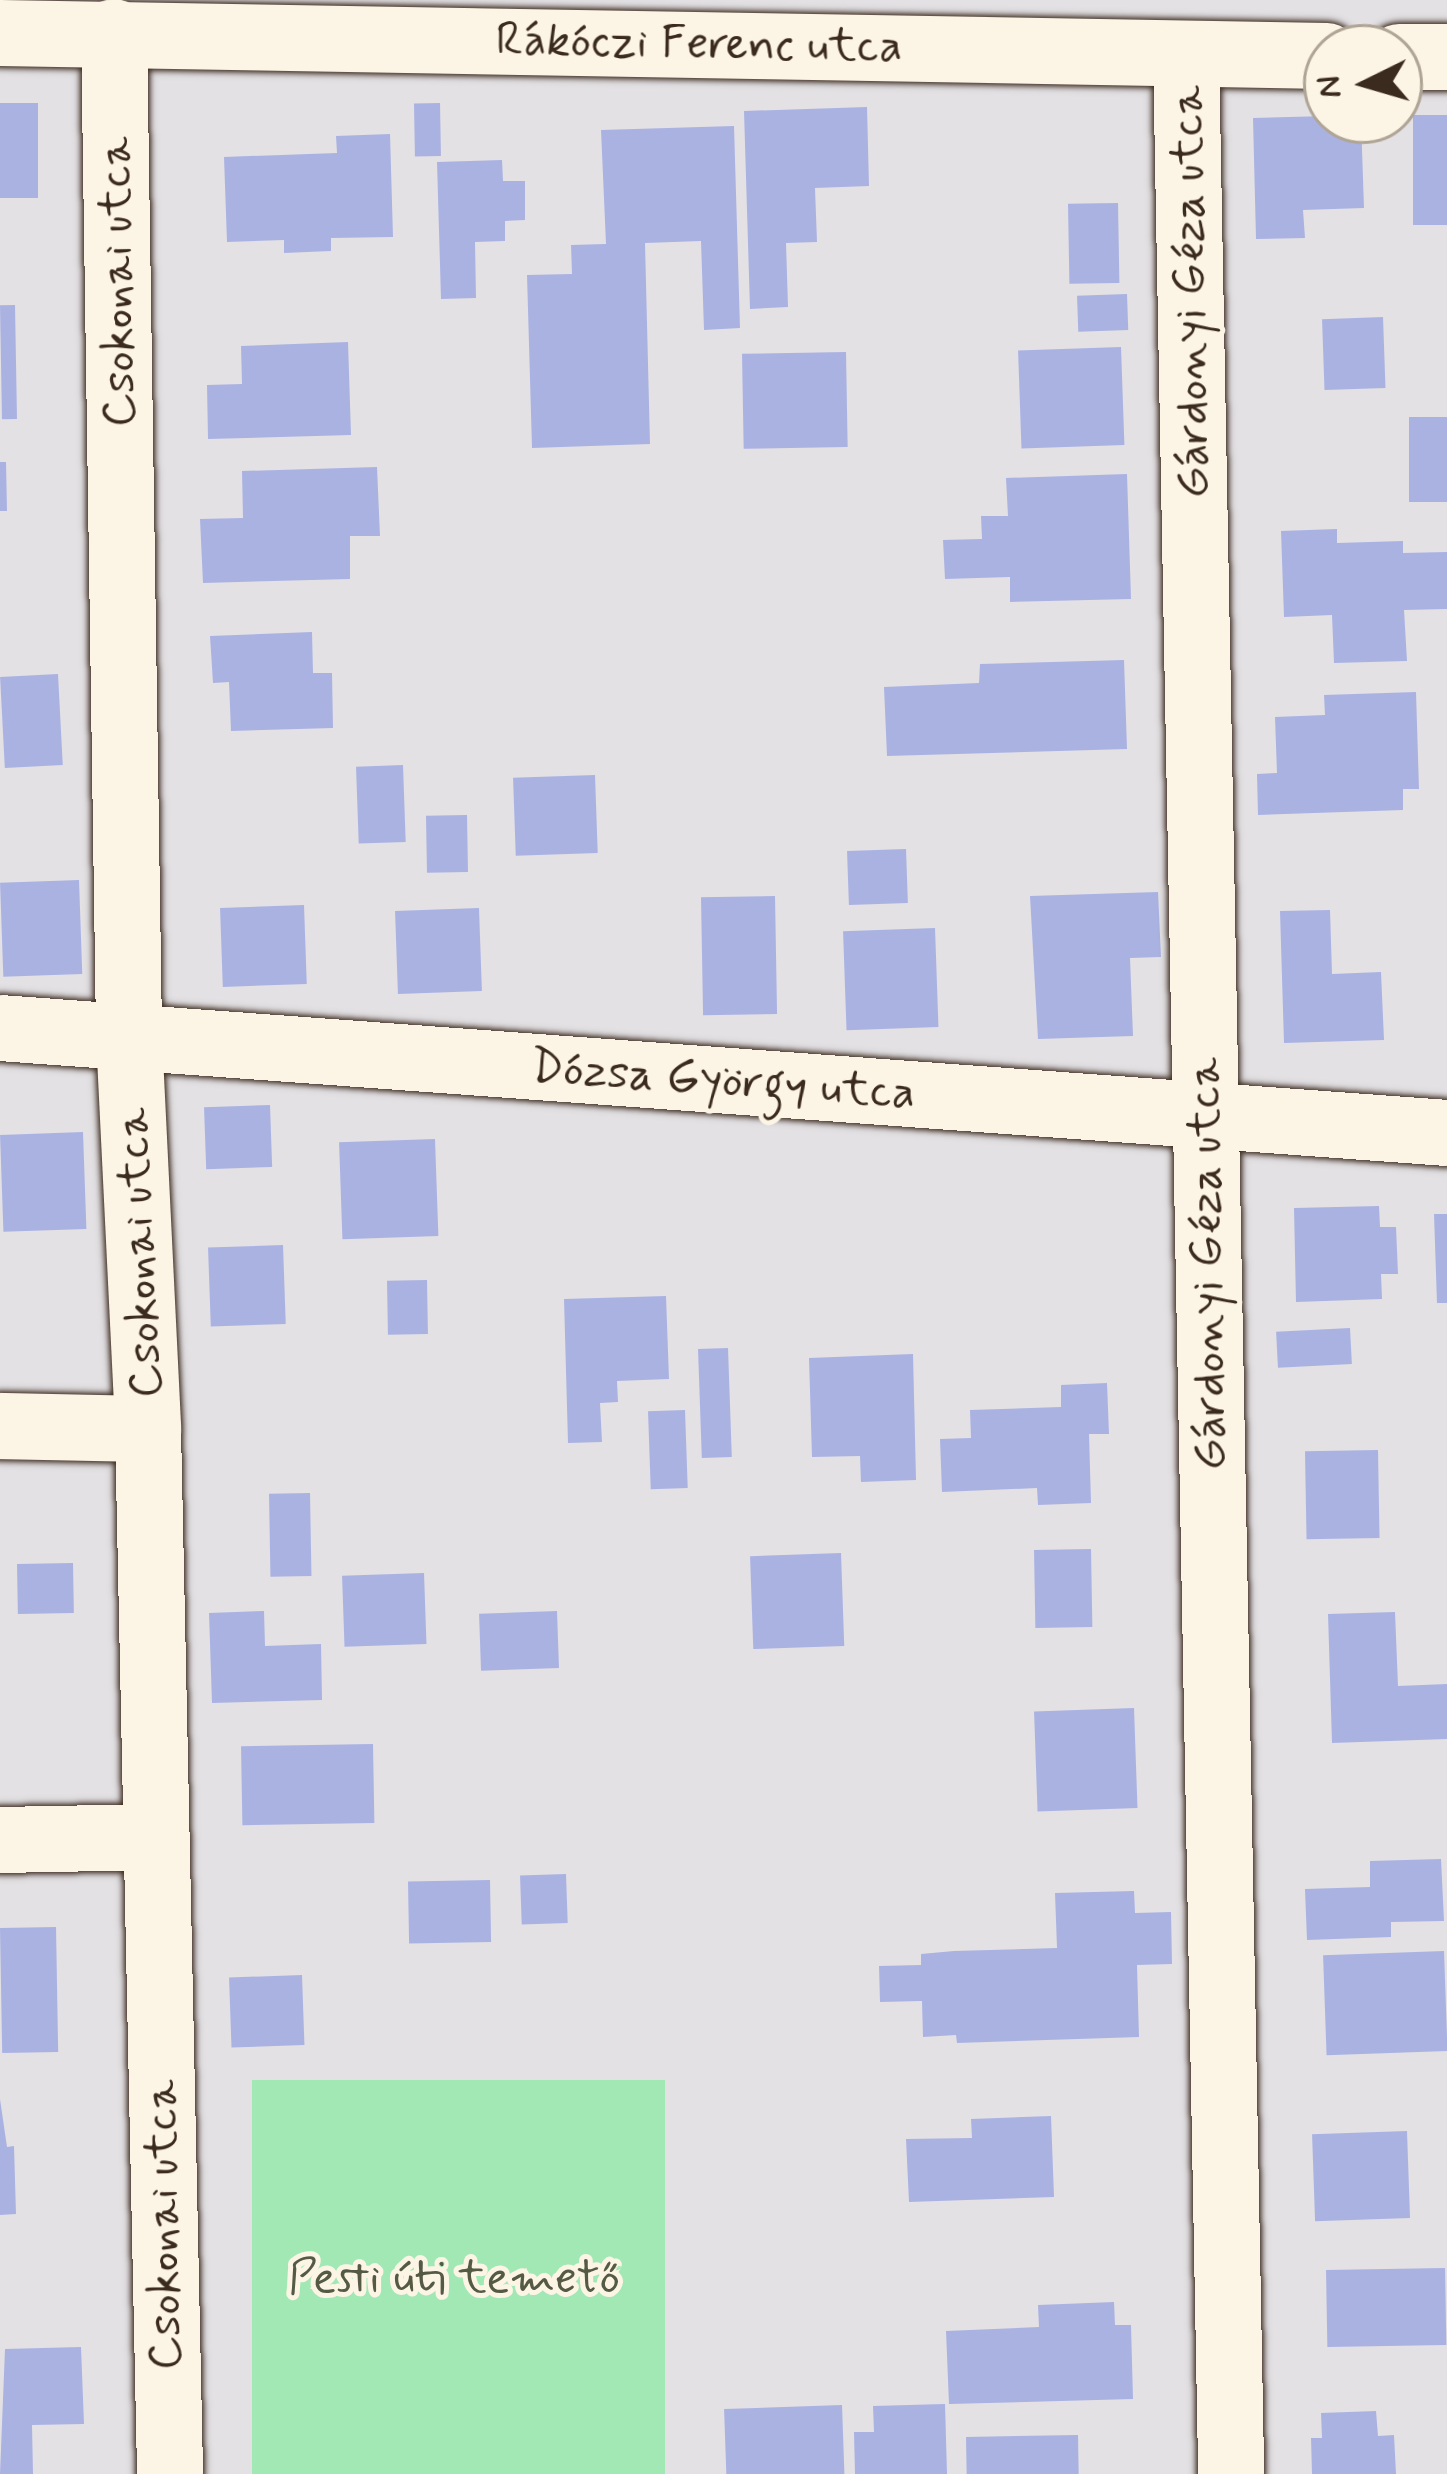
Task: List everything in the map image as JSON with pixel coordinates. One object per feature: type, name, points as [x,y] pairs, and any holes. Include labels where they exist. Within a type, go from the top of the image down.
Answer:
[{"type":"street","name":"Rákóczi Ferenc utca","points":[[0,32],[1303,56]]},
{"type":"street","name":"Csokonai utca","points":[[114,32],[130,1036],[148,1429],[170,2474]]},
{"type":"street","name":"Gárdonyi Géza utca","points":[[1186,54],[1231,2474]]},
{"type":"street","name":"Dózsa György utca","points":[[0,1028],[1447,1132]]},
{"type":"street","points":[[0,1426],[148,1429]]},
{"type":"street","points":[[0,1840],[155,1837]]},
{"type":"green space","name":"Pesti úti temető","points":[[252,2080],[665,2080],[665,2474],[252,2474]]},
{"type":"building","points":[[0,103],[38,103],[38,198],[0,198]]},
{"type":"building","points":[[414,103],[440,103],[441,156],[415,156]]},
{"type":"building","points":[[867,107],[869,186],[815,188],[817,242],[786,243],[788,307],[750,309],[744,111]]},
{"type":"building","points":[[1423,115],[1447,115],[1447,225],[1413,225],[1413,144],[1423,144]]},
{"type":"building","points":[[1303,117],[1303,144],[1362,144],[1364,208],[1303,210],[1305,238],[1256,239],[1253,118]]},
{"type":"building","points":[[734,126],[740,328],[704,330],[701,241],[645,243],[650,444],[532,448],[527,275],[572,274],[571,245],[606,244],[601,130]]},
{"type":"building","points":[[390,134],[393,237],[331,238],[331,251],[284,253],[284,240],[227,242],[224,157],[337,153],[336,136]]},
{"type":"building","points":[[502,160],[503,181],[525,181],[525,220],[505,221],[505,241],[475,242],[476,298],[441,299],[437,162]]},
{"type":"building","points":[[1118,203],[1119,283],[1069,284],[1068,204]]},
{"type":"building","points":[[1127,294],[1128,330],[1078,332],[1077,296]]},
{"type":"building","points":[[0,305],[15,305],[17,419],[2,419]]},
{"type":"building","points":[[1383,317],[1385,388],[1325,390],[1322,319]]},
{"type":"building","points":[[348,342],[351,435],[208,439],[207,385],[242,384],[241,346]]},
{"type":"building","points":[[1121,347],[1124,445],[1021,449],[1018,351]]},
{"type":"building","points":[[846,352],[848,447],[744,449],[742,354]]},
{"type":"building","points":[[1409,417],[1447,417],[1447,502],[1409,502]]},
{"type":"building","points":[[0,462],[6,462],[7,511],[0,511]]},
{"type":"building","points":[[377,467],[380,536],[350,536],[350,579],[203,583],[200,519],[243,518],[242,471]]},
{"type":"building","points":[[1127,474],[1131,599],[1010,602],[1010,577],[945,579],[943,540],[982,539],[981,516],[1008,516],[1006,478]]},
{"type":"building","points":[[1337,529],[1337,543],[1403,541],[1403,553],[1447,552],[1447,609],[1404,610],[1407,661],[1334,663],[1332,615],[1284,617],[1281,531]]},
{"type":"building","points":[[312,632],[313,673],[332,673],[333,728],[231,731],[229,682],[213,683],[210,636]]},
{"type":"building","points":[[1124,660],[1127,749],[887,756],[884,687],[979,683],[980,664]]},
{"type":"building","points":[[58,674],[63,765],[5,768],[0,677]]},
{"type":"building","points":[[1416,692],[1419,789],[1403,789],[1403,810],[1258,815],[1257,774],[1277,773],[1275,717],[1325,715],[1324,695]]},
{"type":"building","points":[[403,765],[406,842],[359,844],[356,767]]},
{"type":"building","points":[[595,775],[598,853],[516,856],[513,778]]},
{"type":"building","points":[[467,815],[468,872],[427,873],[426,816]]},
{"type":"building","points":[[906,849],[908,903],[849,905],[847,851]]},
{"type":"building","points":[[79,880],[82,974],[3,977],[0,883]]},
{"type":"building","points":[[1158,892],[1161,957],[1130,958],[1133,1036],[1038,1039],[1030,896]]},
{"type":"building","points":[[775,896],[777,1014],[703,1015],[701,897]]},
{"type":"building","points":[[304,905],[307,984],[223,987],[220,908]]},
{"type":"building","points":[[479,908],[482,991],[398,994],[395,911]]},
{"type":"building","points":[[1330,910],[1332,974],[1381,972],[1384,1040],[1284,1043],[1280,911]]},
{"type":"building","points":[[935,928],[938,1027],[847,1030],[843,931]]},
{"type":"building","points":[[270,1105],[272,1167],[206,1169],[204,1107]]},
{"type":"building","points":[[83,1132],[86,1229],[3,1232],[0,1135]]},
{"type":"building","points":[[435,1139],[438,1236],[342,1239],[339,1142]]},
{"type":"building","points":[[1379,1206],[1380,1227],[1396,1227],[1398,1274],[1381,1274],[1382,1299],[1296,1302],[1294,1208]]},
{"type":"building","points":[[1434,1214],[1447,1214],[1447,1303],[1437,1303]]},
{"type":"building","points":[[283,1245],[286,1324],[211,1327],[208,1248]]},
{"type":"building","points":[[427,1280],[428,1334],[388,1335],[387,1281]]},
{"type":"building","points":[[666,1296],[669,1379],[617,1381],[618,1402],[600,1403],[602,1442],[568,1443],[564,1299]]},
{"type":"building","points":[[1350,1328],[1352,1364],[1278,1368],[1276,1332]]},
{"type":"building","points":[[728,1348],[732,1457],[702,1458],[698,1349]]},
{"type":"building","points":[[913,1354],[916,1480],[861,1482],[860,1456],[812,1457],[809,1358]]},
{"type":"building","points":[[1107,1383],[1109,1434],[1089,1434],[1091,1503],[1038,1505],[1037,1488],[942,1492],[940,1439],[971,1438],[970,1410],[1061,1407],[1061,1385]]},
{"type":"building","points":[[685,1410],[688,1488],[651,1489],[648,1411]]},
{"type":"building","points":[[1378,1450],[1380,1538],[1307,1539],[1305,1451]]},
{"type":"building","points":[[310,1493],[311,1576],[270,1577],[269,1494]]},
{"type":"building","points":[[1091,1549],[1092,1627],[1035,1628],[1034,1550]]},
{"type":"building","points":[[841,1553],[844,1646],[753,1649],[750,1556]]},
{"type":"building","points":[[73,1563],[74,1613],[18,1614],[17,1564]]},
{"type":"building","points":[[424,1573],[426,1644],[345,1647],[342,1576]]},
{"type":"building","points":[[264,1611],[265,1646],[321,1644],[322,1700],[212,1703],[209,1613]]},
{"type":"building","points":[[557,1611],[559,1668],[481,1671],[479,1614]]},
{"type":"building","points":[[1395,1612],[1398,1686],[1447,1684],[1447,1739],[1332,1743],[1328,1614]]},
{"type":"building","points":[[1134,1708],[1137,1808],[1038,1811],[1034,1711]]},
{"type":"building","points":[[373,1744],[374,1823],[242,1825],[241,1746]]},
{"type":"building","points":[[1441,1859],[1444,1921],[1391,1922],[1391,1937],[1307,1940],[1305,1889],[1370,1887],[1370,1861]]},
{"type":"building","points":[[566,1874],[568,1923],[522,1925],[520,1876]]},
{"type":"building","points":[[490,1880],[491,1942],[409,1943],[408,1881]]},
{"type":"building","points":[[1134,1891],[1135,1913],[1171,1912],[1172,1964],[1137,1965],[1139,2037],[957,2043],[956,2035],[923,2037],[922,2001],[880,2002],[879,1966],[921,1965],[921,1954],[1057,1948],[1055,1893]]},
{"type":"building","points":[[56,1927],[58,2052],[2,2053],[0,1928]]},
{"type":"building","points":[[1444,1951],[1447,2051],[1327,2055],[1323,1955]]},
{"type":"building","points":[[302,1975],[304,2045],[231,2048],[229,1978]]},
{"type":"building","points":[[0,2099],[7,2147],[14,2146],[16,2214],[0,2215]]},
{"type":"building","points":[[1051,2116],[1054,2197],[909,2202],[906,2139],[972,2138],[971,2119]]},
{"type":"building","points":[[1407,2131],[1410,2218],[1315,2221],[1312,2134]]},
{"type":"building","points":[[1445,2268],[1446,2345],[1327,2347],[1326,2270]]},
{"type":"building","points":[[1114,2302],[1115,2325],[1131,2325],[1133,2399],[949,2404],[946,2331],[1039,2327],[1038,2305]]},
{"type":"building","points":[[81,2347],[84,2424],[32,2425],[33,2474],[0,2474],[5,2349]]},
{"type":"building","points":[[945,2404],[947,2474],[855,2474],[854,2432],[874,2432],[873,2406]]},
{"type":"building","points":[[842,2405],[844,2474],[726,2474],[724,2409]]},
{"type":"building","points":[[1376,2411],[1378,2436],[1394,2435],[1396,2474],[1312,2474],[1311,2438],[1322,2438],[1321,2413]]},
{"type":"building","points":[[1078,2435],[1079,2474],[967,2474],[966,2437]]}]
